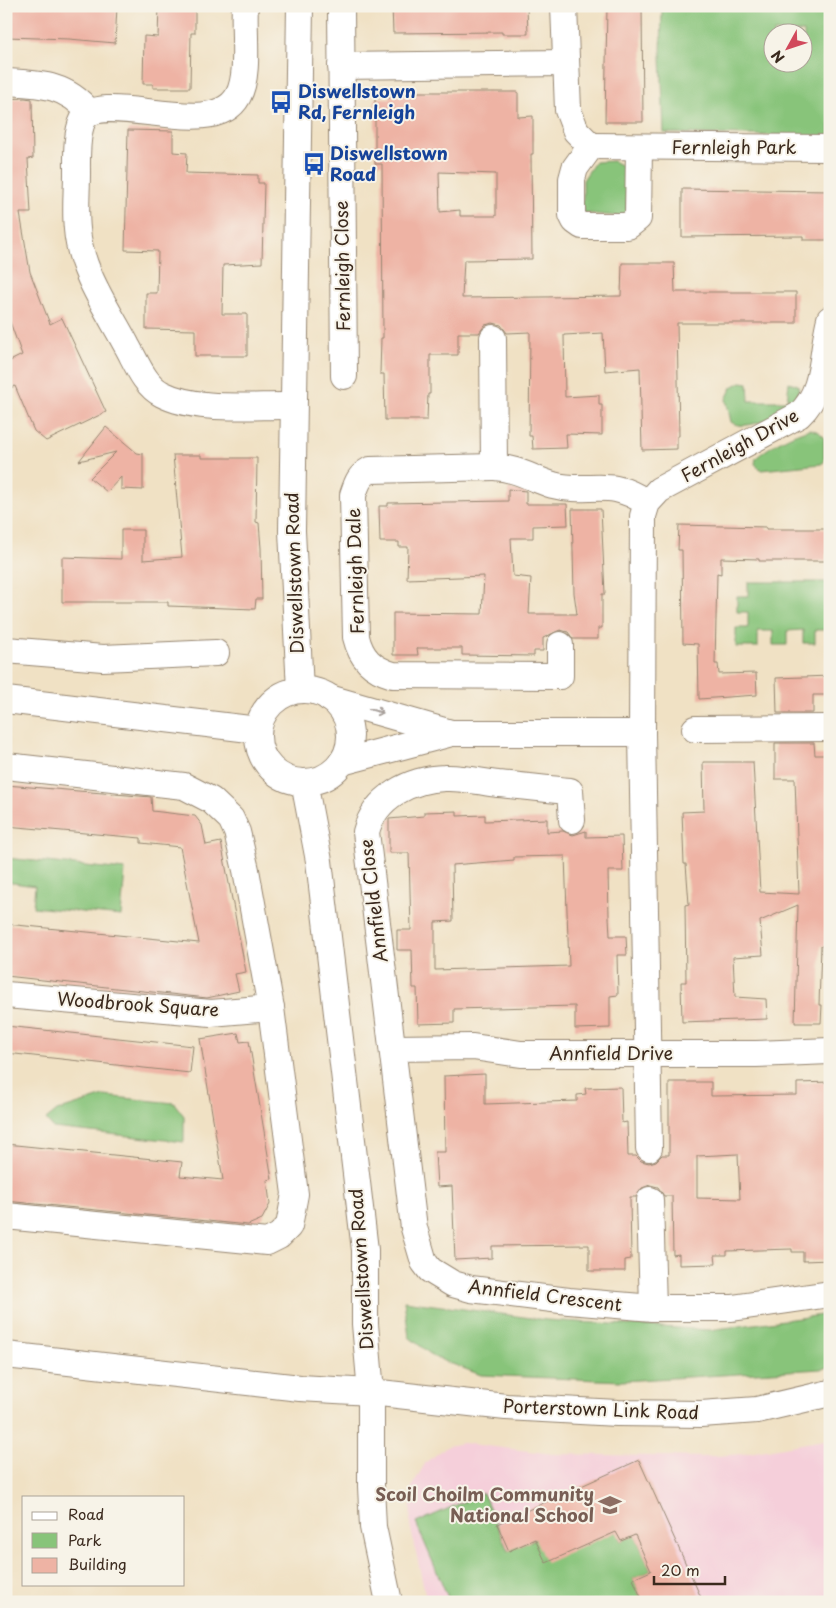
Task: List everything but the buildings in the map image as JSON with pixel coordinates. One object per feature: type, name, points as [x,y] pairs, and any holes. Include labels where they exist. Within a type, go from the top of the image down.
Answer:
[{"type":"street","points":[[245,6],[244,77],[238,95],[230,106],[213,114],[188,116],[109,109],[89,112],[83,121],[80,135],[76,230],[93,284],[150,385],[161,394],[190,404],[292,406]]},
{"type":"street","name":"Diswellstown Road","points":[[300,6],[292,406],[292,531],[300,690]]},
{"type":"street","name":"Fernleigh Close","points":[[341,6],[344,376]]},
{"type":"street","points":[[564,6],[571,121],[582,140],[591,146],[576,168],[572,178],[572,215],[575,221],[582,226],[628,226],[638,218],[639,147]]},
{"type":"street","points":[[341,66],[566,63]]},
{"type":"street","points":[[6,82],[52,86],[73,97],[89,112]]},
{"type":"street","name":"Fernleigh Park","points":[[591,146],[830,148]]},
{"type":"street","name":"Fernleigh Drive","points":[[647,503],[659,490],[799,415],[806,409],[817,391],[830,320]]},
{"type":"street","points":[[493,338],[494,467]]},
{"type":"street","name":"Fernleigh Dale","points":[[560,645],[560,676],[394,674],[384,672],[368,663],[359,648],[356,637],[353,495],[357,482],[362,474],[370,470],[511,468],[564,486],[615,487],[633,494],[647,503]]},
{"type":"street","points":[[647,503],[643,516],[642,733],[649,1148]]},
{"type":"street","points":[[6,650],[103,658],[216,653]]},
{"type":"street","points":[[329,698],[340,708],[347,720],[350,735],[348,749],[342,762],[332,773],[319,780],[304,782],[289,780],[275,772],[264,760],[258,746],[258,730],[262,715],[272,702],[285,693],[300,690],[316,691],[329,698],[452,733]]},
{"type":"street","points":[[6,700],[258,730]]},
{"type":"street","points":[[695,729],[830,728]]},
{"type":"street","points":[[342,762],[452,733],[642,733]]},
{"type":"street","points":[[6,766],[167,782],[198,792],[222,809],[231,819],[237,832],[271,1008],[295,1194],[289,1226],[279,1236],[267,1242],[6,1216]]},
{"type":"street","name":"Annfield Close","points":[[393,1048],[366,832],[370,818],[377,807],[396,791],[424,781],[445,778],[570,792],[572,820]]},
{"type":"street","name":"Diswellstown Road","points":[[304,782],[319,861],[365,1250],[366,1324],[371,1392],[370,1486],[373,1526],[389,1602]]},
{"type":"street","name":"Woodbrook Square","points":[[6,995],[211,1013],[271,1008]]},
{"type":"street","name":"Annfield Drive","points":[[393,1048],[473,1047],[522,1054],[756,1054],[830,1051]]},
{"type":"street","name":"Annfield Crescent","points":[[393,1048],[414,1228],[424,1262],[430,1270],[454,1284],[471,1289],[569,1301],[653,1308],[732,1308],[830,1294]]},
{"type":"street","points":[[650,1200],[653,1308]]},
{"type":"street","points":[[6,1355],[308,1388],[371,1392]]},
{"type":"street","name":"Porterstown Link Road","points":[[371,1392],[506,1408],[701,1414],[757,1410],[830,1393]]},
{"type":"shaded area","name":"Scoil Choilm Community National School","points":[[830,1439],[830,1602],[427,1602],[410,1525],[412,1486],[426,1462],[448,1446],[462,1443],[553,1454],[701,1457],[743,1454]]},
{"type":"green space","points":[[662,6],[830,6],[830,137],[664,133],[661,56]]},
{"type":"green space","points":[[613,161],[626,168],[627,217],[583,213],[583,180],[595,162]]},
{"type":"green space","points":[[741,382],[748,383],[749,401],[787,401],[789,382],[798,385],[798,393],[793,402],[773,417],[749,425],[739,425],[731,422],[726,399],[732,387]]},
{"type":"green space","points":[[810,429],[819,432],[824,437],[824,462],[821,464],[761,470],[755,464],[756,458],[775,444]]},
{"type":"green space","points":[[748,582],[830,582],[830,630],[815,630],[815,643],[803,643],[803,630],[787,631],[787,645],[773,645],[773,631],[758,631],[758,647],[736,647],[736,628],[748,628],[748,612],[737,612],[737,596],[748,596]]},
{"type":"green space","points":[[6,858],[125,870],[121,916],[33,907],[35,886],[6,882]]},
{"type":"green space","points":[[104,1096],[174,1103],[184,1116],[184,1142],[53,1128],[46,1120],[57,1111]]},
{"type":"green space","points":[[404,1301],[546,1320],[709,1330],[830,1314],[830,1367],[622,1381],[481,1375],[434,1357],[409,1337]]},
{"type":"green space","points":[[483,1493],[508,1551],[535,1539],[616,1532],[621,1541],[635,1535],[651,1571],[633,1579],[643,1602],[450,1602],[416,1523]]},
{"type":"place","name":"Diswellstown Rd, Fernleigh","points":[[281,102]]},
{"type":"place","name":"Diswellstown Road","points":[[314,164]]},
{"type":"place","name":"Scoil Choilm Community National School","points":[[610,1505]]}]
